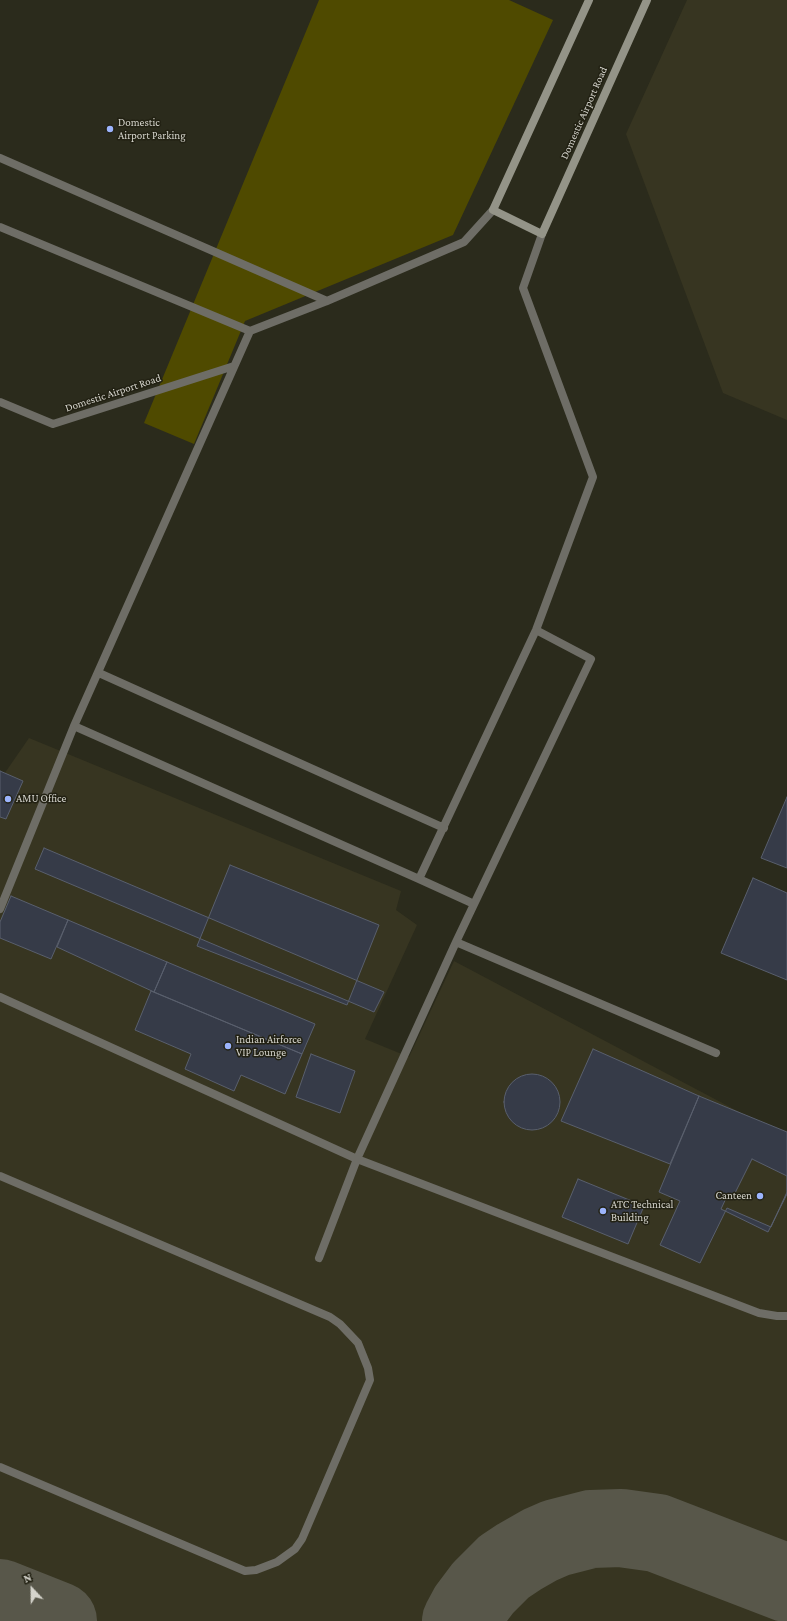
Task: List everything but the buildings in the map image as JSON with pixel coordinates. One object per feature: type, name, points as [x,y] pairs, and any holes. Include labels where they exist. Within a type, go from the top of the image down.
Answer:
[{"type":"main road","points":[[542,234],[493,210],[589,0]]},
{"type":"main road","name":"Domestic Airport Road","points":[[542,234],[647,0]]},
{"type":"lane","points":[[0,158],[327,301]]},
{"type":"lane","points":[[0,227],[250,331],[327,301],[464,242],[493,210]]},
{"type":"lane","points":[[419,879],[536,630],[593,477],[523,288],[542,234]]},
{"type":"lane","points":[[0,909],[74,726],[99,673],[250,331]]},
{"type":"lane","name":"Domestic Airport Road","points":[[0,402],[53,424],[234,366]]},
{"type":"lane","points":[[319,1258],[357,1159],[456,942],[591,659],[536,630]]},
{"type":"lane","points":[[99,673],[444,828]]},
{"type":"lane","points":[[74,726],[474,904]]},
{"type":"lane","points":[[456,942],[716,1053]]},
{"type":"lane","points":[[0,997],[357,1159],[759,1313],[787,1316]]},
{"type":"lane","points":[[0,1176],[330,1317],[340,1324],[358,1343],[364,1355],[370,1380],[302,1539],[295,1549],[278,1562],[256,1570],[245,1571],[0,1467]]},
{"type":"shaded area","points":[[319,0],[509,0],[553,20],[453,235],[245,321],[194,444],[144,423]]},
{"type":"shaded area","points":[[687,0],[787,0],[787,420],[723,393],[626,134]]},
{"type":"shaded area","points":[[29,738],[401,891],[396,910],[417,925],[365,1039],[409,1057],[454,961],[745,1115],[787,1132],[787,1621],[0,1621],[0,780]]},
{"type":"taxiway","points":[[461,1621],[468,1608],[483,1588],[504,1567],[540,1545],[556,1538],[591,1529],[621,1528],[657,1533],[787,1583]]},
{"type":"taxiway","points":[[0,1598],[58,1621]]},
{"type":"place","name":"Domestic Airport Parking","points":[[110,129]]},
{"type":"place","name":"AMU Office","points":[[8,799]]},
{"type":"place","name":"Indian Airforce VIP Lounge","points":[[228,1046]]},
{"type":"place","name":"Canteen","points":[[760,1196]]},
{"type":"place","name":"ATC Technical Building","points":[[603,1211]]}]
